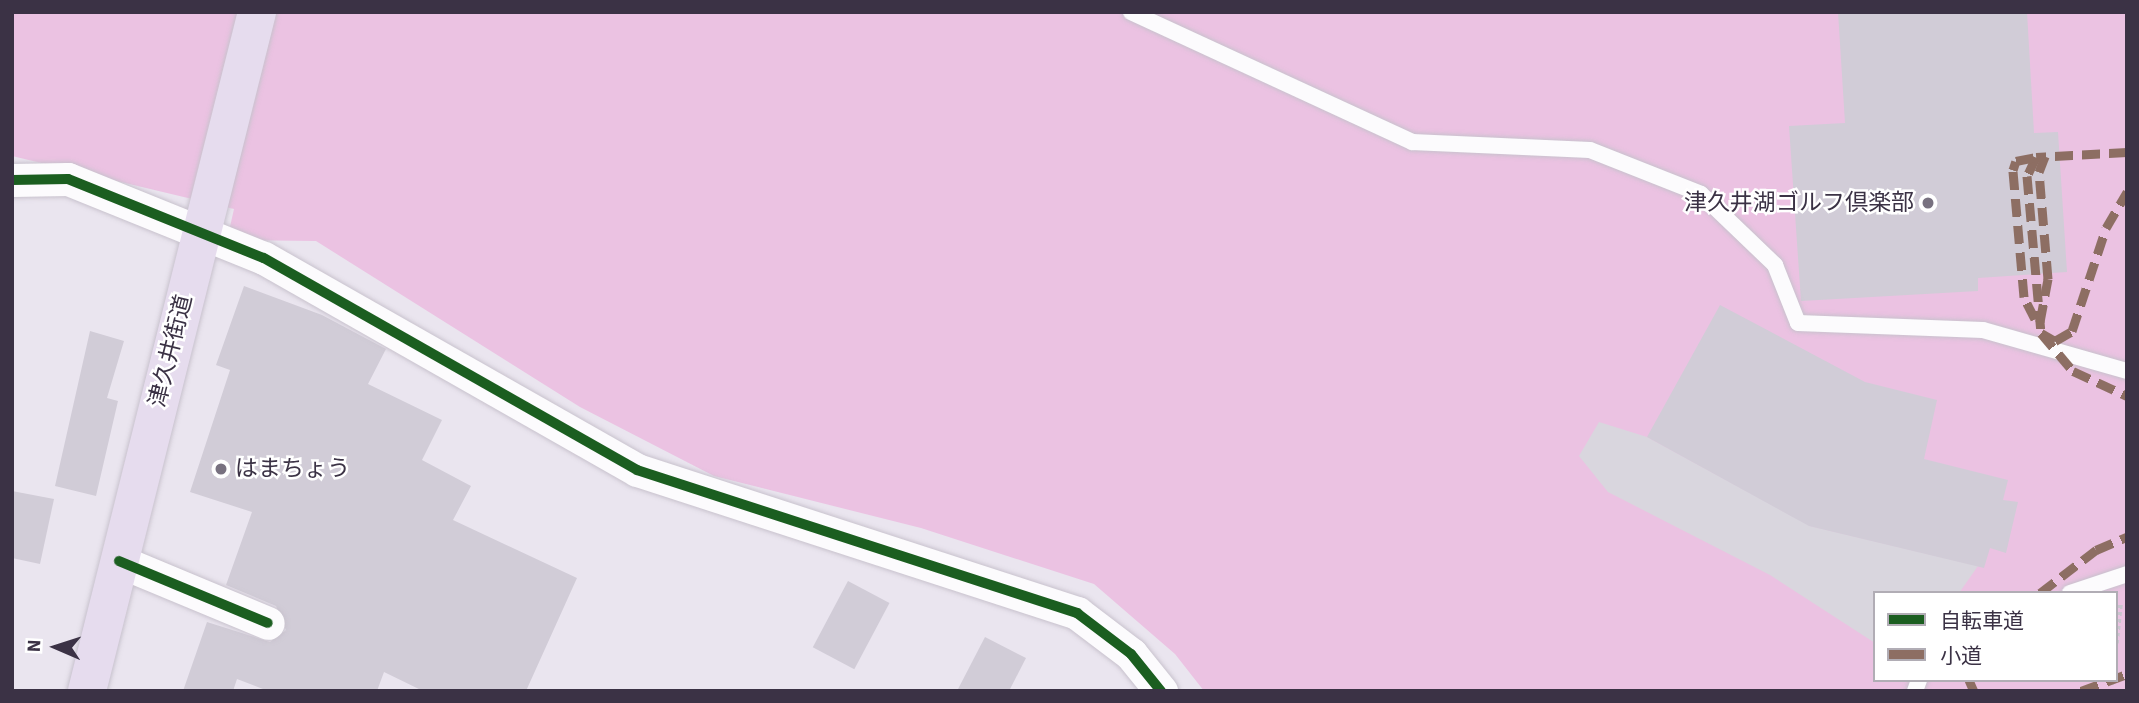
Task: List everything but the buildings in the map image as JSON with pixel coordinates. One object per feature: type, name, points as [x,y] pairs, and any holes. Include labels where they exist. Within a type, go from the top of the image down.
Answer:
[{"type":"highway","name":"津久井街道","points":[[87,691],[257,12]]},
{"type":"street","points":[[12,180],[68,179],[202,230],[264,258],[637,470],[1077,613],[1132,654],[1157,689]]},
{"type":"street","points":[[119,561],[268,623]]},
{"type":"lane","points":[[1131,12],[1412,142],[1590,150],[1701,194],[1775,265],[1798,323],[1983,330],[2127,371]]},
{"type":"lane","points":[[2076,591],[2127,574]]},
{"type":"shaded area","points":[[12,12],[2127,12],[2127,691],[1204,691],[1175,654],[1094,584],[921,528],[714,476],[580,407],[316,241],[227,240],[234,209],[12,156]]},
{"type":"shaded area","points":[[1599,422],[1647,437],[1810,526],[1978,566],[1960,591],[1873,591],[1873,642],[1770,575],[1608,492],[1579,456]]},
{"type":"marked path","points":[[2127,152],[2036,157],[2027,176],[2041,333],[2073,371],[2127,396]]},
{"type":"marked path","points":[[2040,322],[2048,279],[2039,172],[2045,156]]},
{"type":"marked path","points":[[2035,319],[2024,297],[2013,170],[2016,161],[2036,157]]},
{"type":"marked path","points":[[2041,333],[2055,341],[2072,331],[2106,228],[2127,192]]},
{"type":"marked path","points":[[2043,591],[2096,550],[2127,537]]},
{"type":"marked path","points":[[2118,677],[2127,674]]},
{"type":"marked path","points":[[1970,682],[1974,691]]},
{"type":"marked path","points":[[2081,691],[2105,682]]},
{"type":"cycle path","points":[[12,180],[68,179],[264,258],[637,470],[1077,613],[1131,654],[1161,691]]},
{"type":"cycle path","points":[[119,561],[268,623]]},
{"type":"place","name":"津久井湖ゴルフ倶楽部","points":[[1928,203]]},
{"type":"place","name":"はまちょう","points":[[221,469]]}]
